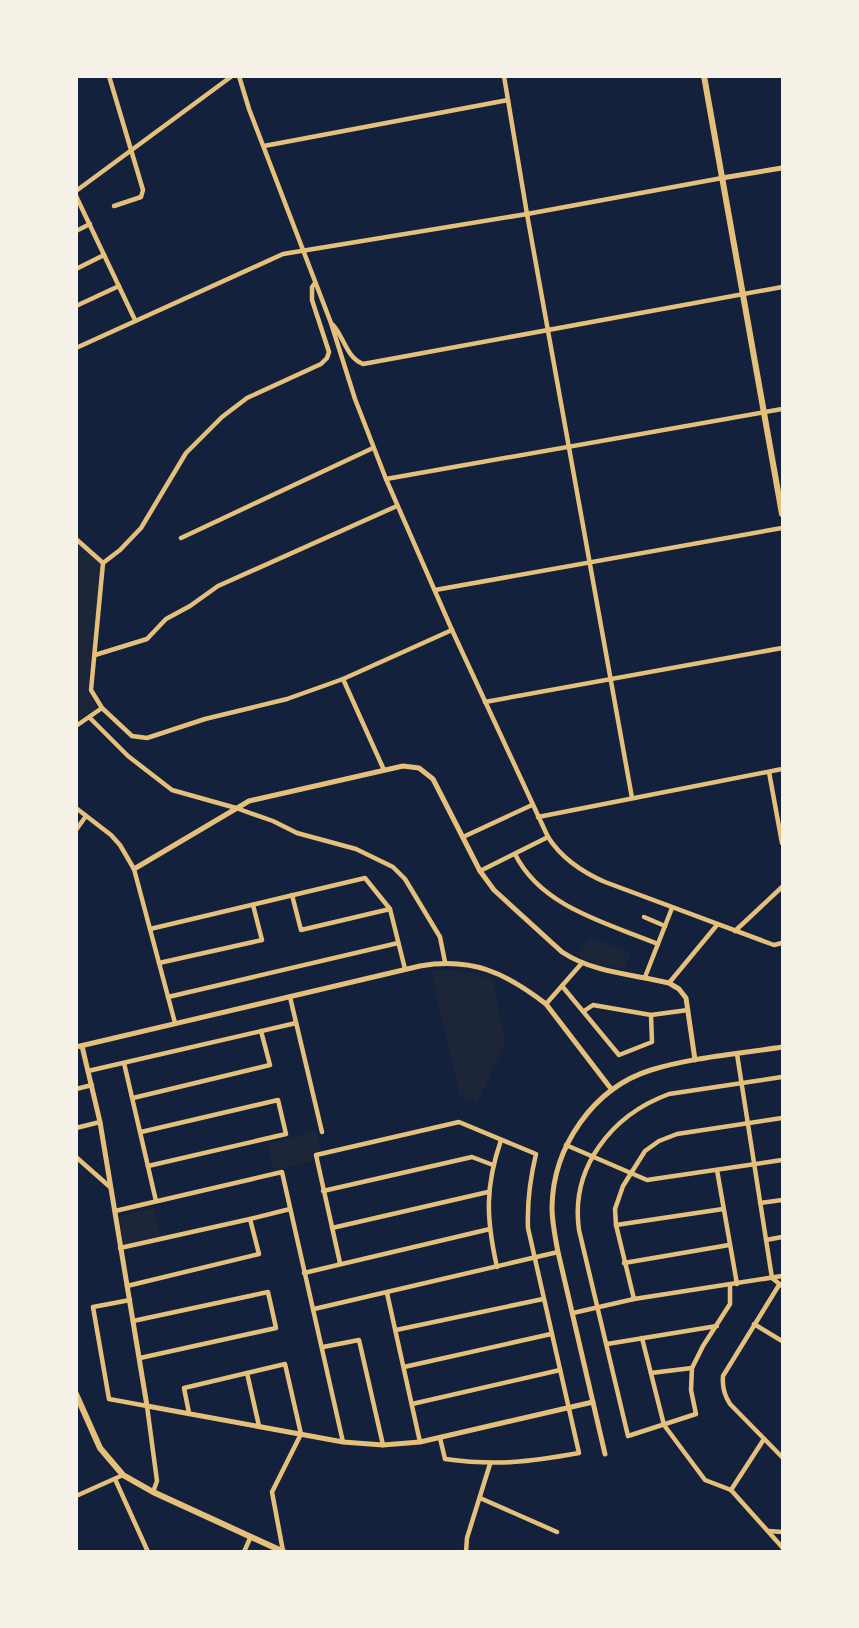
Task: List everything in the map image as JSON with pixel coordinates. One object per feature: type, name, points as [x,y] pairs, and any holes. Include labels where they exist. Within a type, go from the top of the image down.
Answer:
[{"type":"main road","points":[[704,76],[783,514]]},
{"type":"main road","points":[[76,1394],[100,1448],[123,1475],[153,1492],[284,1551]]},
{"type":"street","points":[[109,76],[143,194],[137,199],[114,206]]},
{"type":"street","points":[[76,191],[132,152],[232,76]]},
{"type":"street","points":[[239,76],[331,323],[373,448],[452,630],[548,837],[561,854],[582,870],[605,882],[774,945],[783,943]]},
{"type":"street","points":[[504,76],[632,798]]},
{"type":"street","points":[[264,146],[508,100]]},
{"type":"street","points":[[76,348],[283,254],[527,214],[783,168]]},
{"type":"street","points":[[76,196],[135,320]]},
{"type":"street","points":[[76,231],[90,224]]},
{"type":"street","points":[[76,268],[104,255]]},
{"type":"street","points":[[315,283],[312,287],[312,300],[329,352],[327,358],[247,398],[222,417],[186,453],[141,528],[120,550],[103,563],[91,690],[102,708],[132,736],[147,738],[205,719],[287,699],[343,680],[452,630]]},
{"type":"street","points":[[76,306],[119,286]]},
{"type":"street","points":[[331,323],[337,329],[351,356],[363,364],[783,287]]},
{"type":"street","points":[[386,479],[783,408]]},
{"type":"street","points":[[181,538],[373,448]]},
{"type":"street","points":[[95,656],[147,639],[166,619],[190,606],[218,586],[397,506]]},
{"type":"street","points":[[435,590],[783,528]]},
{"type":"street","points":[[76,539],[103,563]]},
{"type":"street","points":[[485,702],[783,648]]},
{"type":"street","points":[[343,680],[384,770]]},
{"type":"street","points":[[76,726],[102,708]]},
{"type":"street","points":[[90,718],[128,756],[172,790],[236,808],[273,821],[297,833],[356,849],[393,867],[405,879],[440,937],[445,962]]},
{"type":"street","points":[[134,869],[236,808],[266,796],[411,766],[427,773],[432,779],[480,871],[503,900],[562,952],[599,969],[669,983],[683,993],[688,1010],[695,1060]]},
{"type":"street","points":[[538,817],[783,770]]},
{"type":"street","points":[[769,772],[783,843]]},
{"type":"street","points":[[463,837],[532,805]]},
{"type":"street","points":[[76,808],[111,835],[120,845],[134,869],[175,1023]]},
{"type":"street","points":[[76,830],[86,816]]},
{"type":"street","points":[[480,871],[548,837]]},
{"type":"street","points":[[515,854],[525,872],[563,904],[658,945]]},
{"type":"street","points":[[150,929],[365,878],[390,909],[405,969]]},
{"type":"street","points":[[735,931],[783,887]]},
{"type":"street","points":[[292,895],[301,930],[390,909]]},
{"type":"street","points":[[159,963],[262,940],[253,905]]},
{"type":"street","points":[[645,977],[672,908]]},
{"type":"street","points":[[644,917],[665,926]]},
{"type":"street","points":[[669,983],[717,924]]},
{"type":"street","points":[[168,997],[398,943]]},
{"type":"street","points":[[153,1492],[157,1481],[140,1358],[100,1122],[88,1071],[79,1046],[405,969],[445,962],[471,965],[500,974],[517,982],[546,1004],[612,1090]]},
{"type":"street","points":[[546,1004],[582,963]]},
{"type":"street","points":[[562,986],[619,1055],[652,1042],[651,1015]]},
{"type":"street","points":[[290,997],[322,1132]]},
{"type":"street","points":[[584,1011],[593,1005],[651,1015],[688,1010]]},
{"type":"street","points":[[88,1071],[296,1023]]},
{"type":"street","points":[[133,1098],[270,1065],[261,1031]]},
{"type":"street","points":[[605,1454],[558,1252],[552,1206],[554,1186],[565,1145],[585,1116],[612,1090],[634,1076],[695,1060],[783,1047]]},
{"type":"street","points":[[737,1054],[772,1278],[781,1286],[754,1324],[723,1376],[722,1384],[724,1395],[730,1404],[783,1457]]},
{"type":"street","points":[[124,1063],[156,1201]]},
{"type":"street","points":[[730,1285],[730,1304],[692,1368],[691,1390],[696,1414],[628,1436],[577,1216],[577,1198],[593,1157],[604,1139],[628,1115],[654,1100],[669,1094],[783,1077]]},
{"type":"street","points":[[76,1089],[92,1086]]},
{"type":"street","points":[[141,1132],[278,1100],[286,1134],[148,1166]]},
{"type":"street","points":[[634,1299],[624,1263],[615,1209],[618,1196],[645,1151],[659,1141],[677,1134],[783,1118]]},
{"type":"street","points":[[76,1128],[100,1122]]},
{"type":"street","points":[[340,1263],[316,1155],[459,1122],[536,1154],[527,1202],[528,1228],[579,1453],[532,1462],[490,1464],[445,1459],[440,1438]]},
{"type":"street","points":[[497,1267],[490,1229],[488,1192],[501,1140]]},
{"type":"street","points":[[565,1145],[647,1180],[783,1160]]},
{"type":"street","points":[[76,1157],[110,1187]]},
{"type":"street","points":[[323,1191],[472,1157],[493,1165]]},
{"type":"street","points":[[717,1170],[736,1284]]},
{"type":"street","points":[[115,1211],[282,1172],[343,1442]]},
{"type":"street","points":[[332,1228],[488,1192]]},
{"type":"street","points":[[760,1203],[783,1200]]},
{"type":"street","points":[[120,1248],[290,1209]]},
{"type":"street","points":[[616,1224],[723,1209]]},
{"type":"street","points":[[127,1286],[259,1254],[250,1218]]},
{"type":"street","points":[[304,1273],[490,1229]]},
{"type":"street","points":[[766,1240],[783,1237]]},
{"type":"street","points":[[624,1263],[729,1245]]},
{"type":"street","points":[[314,1309],[558,1252]]},
{"type":"street","points":[[573,1313],[634,1299],[783,1276]]},
{"type":"street","points":[[133,1321],[268,1292],[276,1328],[140,1358]]},
{"type":"street","points":[[387,1293],[420,1442]]},
{"type":"street","points":[[396,1330],[543,1299]]},
{"type":"street","points":[[130,1300],[93,1307],[109,1399],[343,1442],[383,1445],[440,1438],[593,1402]]},
{"type":"street","points":[[754,1324],[783,1341]]},
{"type":"street","points":[[607,1344],[717,1326]]},
{"type":"street","points":[[404,1367],[551,1334]]},
{"type":"street","points":[[642,1338],[664,1425],[705,1480],[731,1490],[783,1547]]},
{"type":"street","points":[[322,1347],[359,1340],[383,1445]]},
{"type":"street","points":[[189,1413],[184,1388],[285,1364],[301,1434],[272,1492],[284,1551]]},
{"type":"street","points":[[651,1374],[692,1368]]},
{"type":"street","points":[[412,1404],[560,1371]]},
{"type":"street","points":[[247,1373],[259,1426]]},
{"type":"street","points":[[731,1490],[764,1439]]},
{"type":"street","points":[[466,1551],[467,1538],[490,1464]]},
{"type":"street","points":[[76,1496],[123,1475]]},
{"type":"street","points":[[115,1479],[148,1551]]},
{"type":"street","points":[[480,1497],[557,1532]]},
{"type":"street","points":[[769,1531],[783,1532]]},
{"type":"street","points":[[244,1551],[250,1536]]},
{"type":"shaded area","points":[[76,543],[100,565],[102,572],[87,691],[96,704],[96,709],[77,721]]},
{"type":"shaded area","points":[[589,936],[631,953],[624,969],[596,964],[578,955]]},
{"type":"shaded area","points":[[431,971],[465,971],[495,981],[494,989],[506,1042],[477,1103],[460,1097]]},
{"type":"shaded area","points":[[316,1131],[321,1151],[311,1153],[313,1161],[274,1170],[268,1143]]},
{"type":"shaded area","points":[[154,1208],[160,1236],[123,1243],[120,1216]]}]
